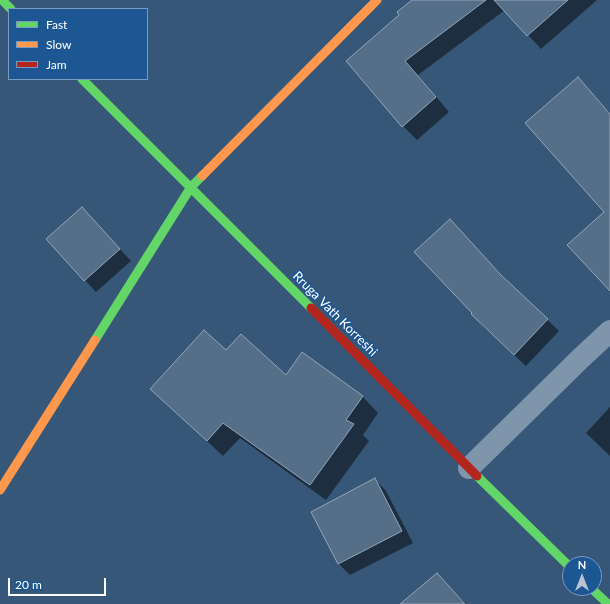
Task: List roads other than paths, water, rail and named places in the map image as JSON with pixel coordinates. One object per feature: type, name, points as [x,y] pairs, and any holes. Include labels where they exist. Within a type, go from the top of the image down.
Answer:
[{"type":"main road","points":[[2,0],[10,8]]},
{"type":"main road","points":[[0,490],[191,187],[377,0]]},
{"type":"main road","name":"Rruga Vath Korreshi","points":[[83,80],[469,468],[562,559]]},
{"type":"main road","points":[[600,596],[608,604]]},
{"type":"street","points":[[469,468],[610,331]]}]
